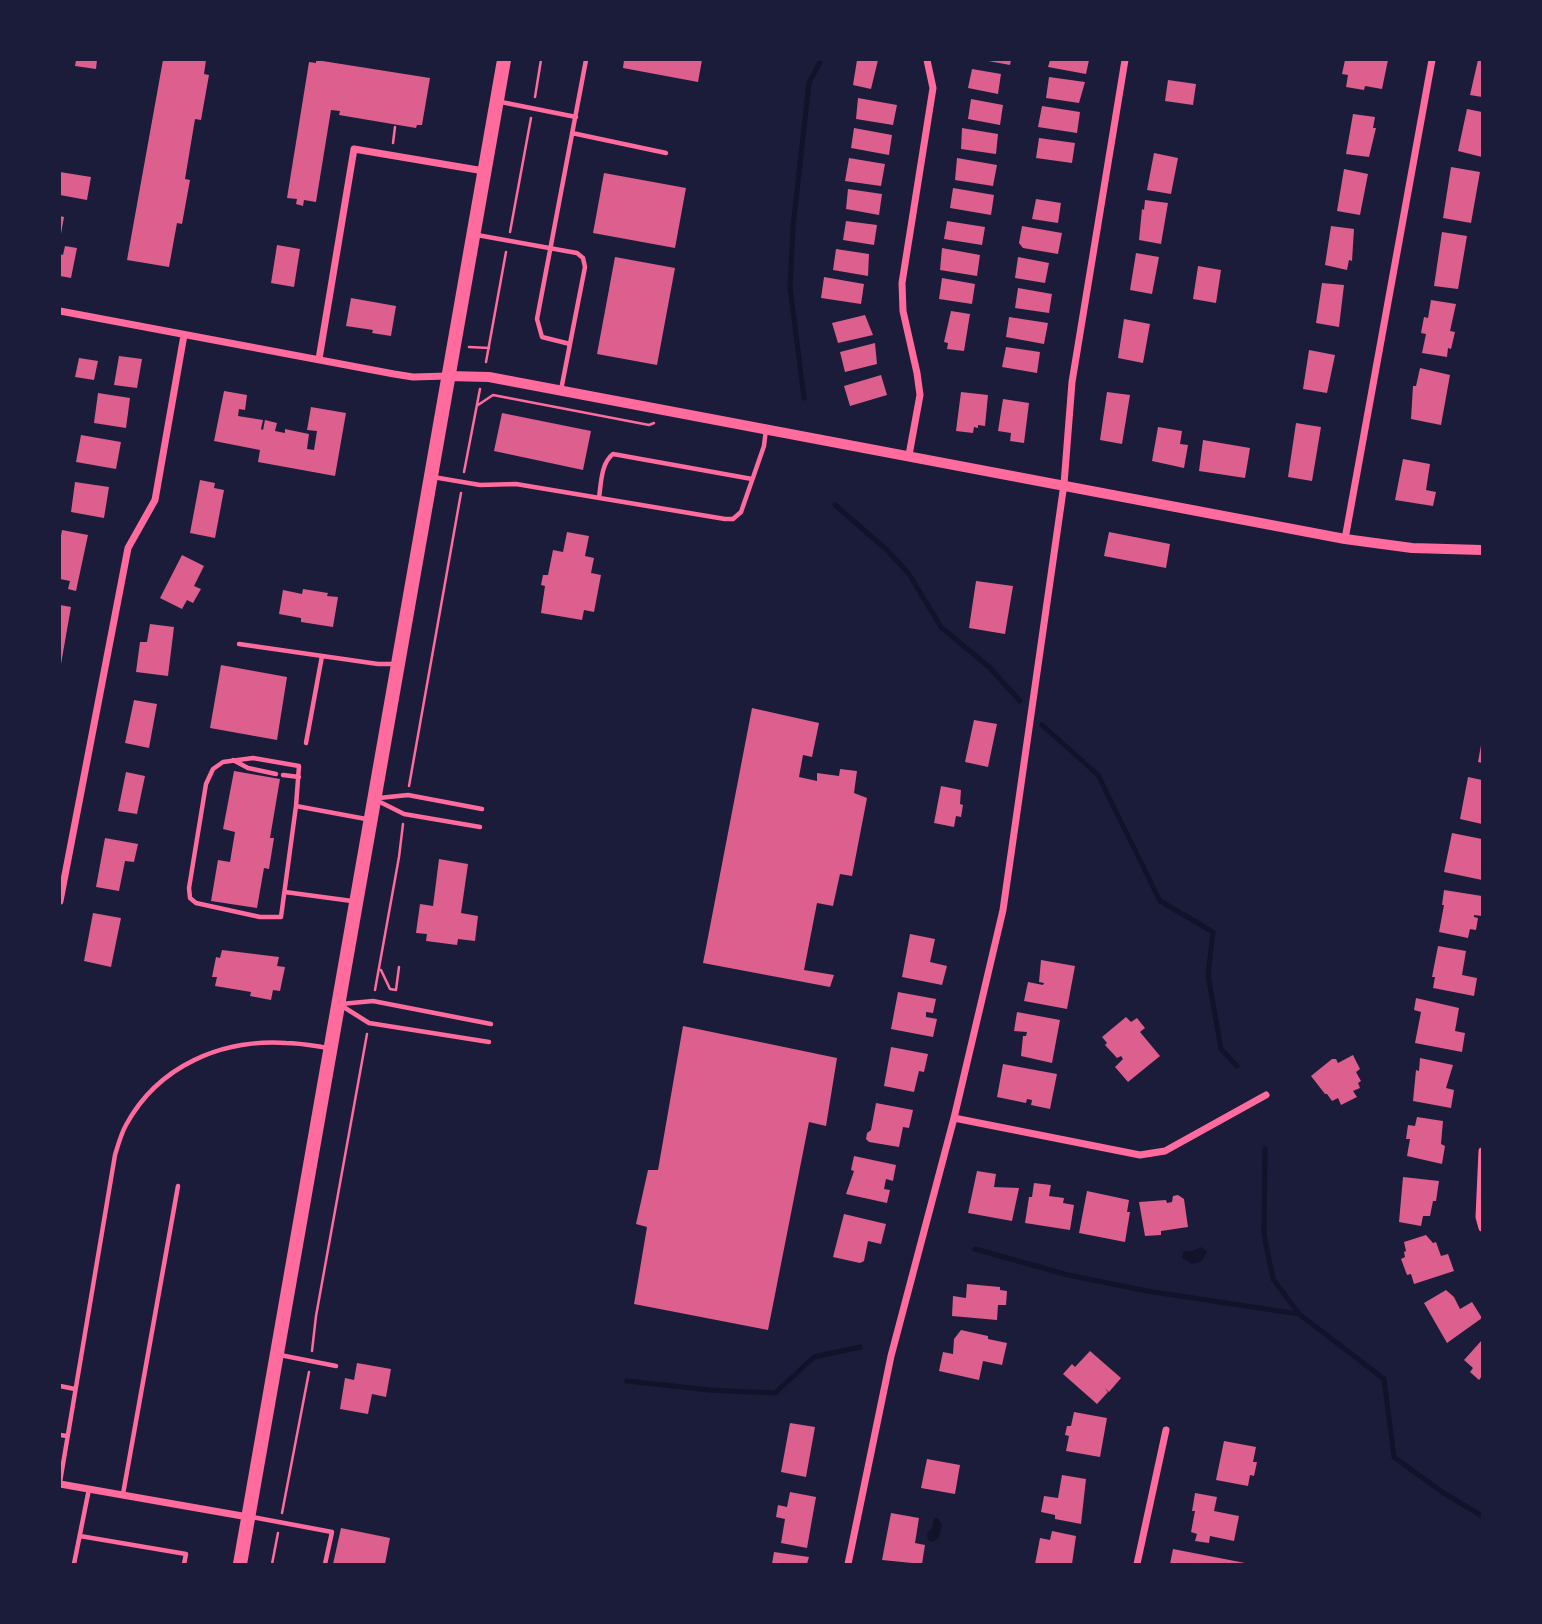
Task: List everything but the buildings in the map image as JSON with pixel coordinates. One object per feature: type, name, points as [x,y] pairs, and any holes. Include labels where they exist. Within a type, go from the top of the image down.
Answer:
[{"type":"main road","points":[[240,1564],[504,60]]},
{"type":"street","points":[[909,455],[919,395],[917,373],[903,311],[902,283],[933,88],[927,60]]},
{"type":"street","points":[[848,1564],[891,1356],[954,1118],[1003,910],[1063,484],[1072,382],[1125,60]]},
{"type":"street","points":[[1345,539],[1432,60]]},
{"type":"street","points":[[318,359],[354,149],[484,171]]},
{"type":"street","points":[[60,311],[413,377],[483,376],[1345,539],[1412,548],[1482,550]]},
{"type":"street","points":[[60,901],[128,548],[155,500],[184,335]]},
{"type":"street","points":[[954,1118],[1140,1155],[1165,1152],[1266,1095]]},
{"type":"street","points":[[1482,1151],[1479,1217],[1482,1228]]},
{"type":"street","points":[[1137,1564],[1166,1430]]},
{"type":"street","points":[[60,1483],[248,1517]]},
{"type":"lane","points":[[570,344],[542,337],[537,319],[586,60]]},
{"type":"lane","points":[[497,101],[576,117]]},
{"type":"lane","points":[[572,133],[666,153]]},
{"type":"lane","points":[[472,234],[577,253],[583,258],[585,267],[561,390]]},
{"type":"lane","points":[[430,477],[480,485],[516,484],[733,519],[741,512],[764,446],[766,428]]},
{"type":"lane","points":[[599,498],[605,465],[608,457],[613,454],[752,479]]},
{"type":"lane","points":[[239,644],[378,664],[397,664]]},
{"type":"lane","points":[[306,743],[322,656]]},
{"type":"lane","points":[[253,758],[299,766],[299,777],[281,917],[260,917],[196,903],[190,898],[189,888],[206,784],[213,769],[223,762],[253,758]]},
{"type":"lane","points":[[233,761],[248,768],[275,774]]},
{"type":"lane","points":[[283,775],[299,777]]},
{"type":"lane","points":[[374,799],[408,795],[482,809]]},
{"type":"lane","points":[[374,799],[404,814],[481,827]]},
{"type":"lane","points":[[296,806],[371,820]]},
{"type":"lane","points":[[285,892],[356,902]]},
{"type":"lane","points":[[339,1004],[373,1001],[491,1024]]},
{"type":"lane","points":[[339,1004],[369,1023],[489,1042]]},
{"type":"lane","points":[[60,1483],[115,1156],[125,1126],[142,1100],[163,1079],[186,1063],[225,1048],[277,1043],[330,1048]]},
{"type":"lane","points":[[123,1495],[178,1186]]},
{"type":"lane","points":[[276,1355],[336,1366]]},
{"type":"lane","points":[[60,1386],[75,1389]]},
{"type":"lane","points":[[60,1435],[67,1436]]},
{"type":"lane","points":[[74,1564],[89,1489]]},
{"type":"lane","points":[[248,1517],[332,1532],[325,1564]]},
{"type":"lane","points":[[80,1536],[186,1555],[184,1564]]},
{"type":"path","points":[[488,355],[541,60]]},
{"type":"path","points":[[392,146],[395,127]]},
{"type":"path","points":[[483,348],[489,348]]},
{"type":"path","points":[[478,405],[493,395],[649,425]]},
{"type":"path","points":[[411,777],[479,398]]},
{"type":"path","points":[[378,975],[400,857],[402,829]]},
{"type":"path","points":[[380,967],[390,989],[396,990],[399,967]]},
{"type":"path","points":[[272,1564],[312,1361],[316,1316],[366,1040]]},
{"type":"shaded area","points":[[1201,1247],[1207,1252],[1202,1261],[1192,1264],[1182,1258],[1184,1251]]},
{"type":"shaded area","points":[[934,1518],[938,1518],[942,1525],[939,1538],[933,1542],[928,1540],[927,1534],[932,1528]]},
{"type":"waterway","points":[[804,398],[790,287],[793,227],[809,83],[821,60]]},
{"type":"waterway","points":[[835,505],[887,550],[909,574],[941,627],[989,667],[1020,701]]},
{"type":"waterway","points":[[1042,725],[1098,775],[1160,901],[1213,932],[1208,975],[1221,1049],[1237,1066]]},
{"type":"waterway","points":[[1265,1149],[1264,1234],[1273,1279],[1299,1314]]},
{"type":"waterway","points":[[975,1249],[1068,1275],[1147,1291],[1299,1314],[1384,1379],[1394,1457],[1442,1492],[1482,1516]]},
{"type":"waterway","points":[[627,1381],[709,1390],[775,1393],[814,1357],[860,1347]]}]
